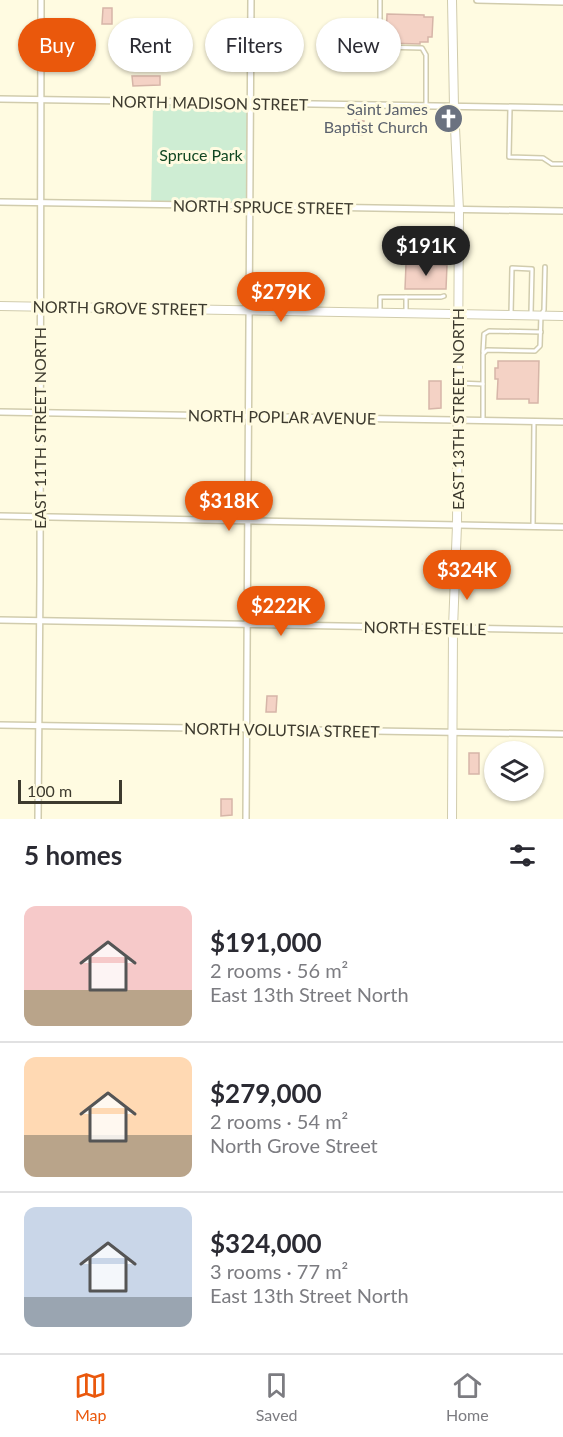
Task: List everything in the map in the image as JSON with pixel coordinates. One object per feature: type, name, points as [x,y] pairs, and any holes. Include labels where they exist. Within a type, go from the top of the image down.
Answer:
[{"type":"main road","name":"EAST 13TH STREET NORTH","points":[[452,0],[459,210],[452,819]]},
{"type":"main road","name":"NORTH GROVE STREET","points":[[0,306],[563,316]]},
{"type":"street","name":"EAST 11TH STREET NORTH","points":[[38,819],[41,0]]},
{"type":"street","points":[[246,819],[251,0]]},
{"type":"street","points":[[477,0],[563,2]]},
{"type":"street","name":"NORTH MADISON STREET","points":[[0,99],[563,108]]},
{"type":"street","name":"NORTH SPRUCE STREET","points":[[0,202],[563,211]]},
{"type":"street","name":"NORTH POPLAR AVENUE","points":[[0,412],[563,422]]},
{"type":"street","points":[[0,516],[563,527]]},
{"type":"street","name":"NORTH ESTELLE","points":[[0,620],[563,630]]},
{"type":"street","name":"NORTH VOLUTSIA STREET","points":[[0,725],[563,734]]},
{"type":"lane","points":[[380,0],[380,47],[422,48],[426,54],[426,106]]},
{"type":"lane","points":[[510,108],[509,157],[543,158],[552,164],[563,164]]},
{"type":"lane","points":[[483,354],[487,350],[536,351],[540,346],[545,267]]},
{"type":"lane","points":[[511,315],[512,268],[532,269],[531,315]]},
{"type":"lane","points":[[380,313],[380,297],[444,296]]},
{"type":"lane","points":[[406,297],[406,313]]},
{"type":"lane","points":[[483,420],[484,334],[489,330],[541,332]]},
{"type":"lane","points":[[458,383],[483,384]]},
{"type":"lane","points":[[533,526],[534,422]]},
{"type":"green space","name":"Spruce Park","points":[[153,102],[251,104],[250,207],[151,205]]},
{"type":"building","points":[[103,8],[112,8],[112,18],[108,18],[108,24],[102,24]]},
{"type":"building","points":[[387,14],[433,17],[432,37],[428,37],[428,42],[420,42],[420,44],[401,43],[401,18],[387,18]]},
{"type":"building","points":[[132,76],[160,76],[160,85],[133,86]]},
{"type":"building","points":[[355,120],[364,121],[364,135],[355,135]]},
{"type":"building","points":[[406,264],[447,265],[446,289],[405,289]]},
{"type":"building","points":[[498,361],[539,361],[538,403],[529,403],[529,399],[497,399],[498,379],[495,379],[495,368],[498,368]]},
{"type":"building","points":[[429,381],[441,381],[441,408],[429,409]]},
{"type":"building","points":[[267,696],[277,696],[276,712],[266,712]]},
{"type":"building","points":[[469,753],[479,753],[479,774],[469,774]]},
{"type":"building","points":[[221,799],[232,799],[232,815],[221,816]]},
{"type":"place","name":"Saint James Baptist Church","points":[[449,118]]}]
